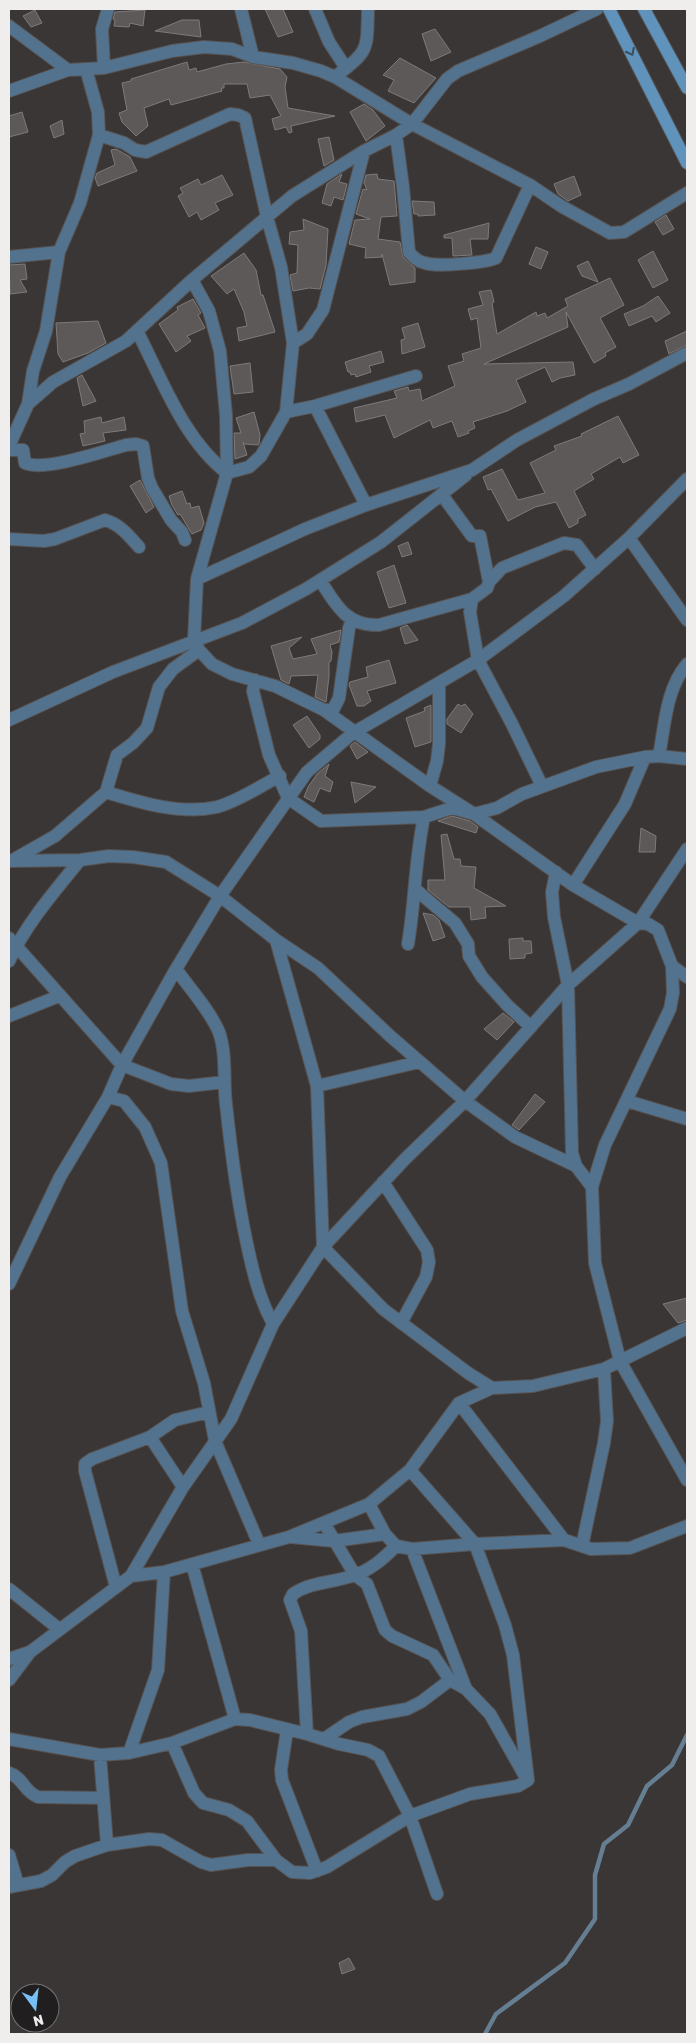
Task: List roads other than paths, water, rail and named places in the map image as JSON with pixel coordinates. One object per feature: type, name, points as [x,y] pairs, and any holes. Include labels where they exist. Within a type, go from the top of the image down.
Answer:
[{"type":"main road","points":[[609,9],[687,163]]},
{"type":"main road","points":[[644,9],[687,88]]},
{"type":"street","points":[[104,68],[102,29],[108,9]]},
{"type":"street","points":[[241,9],[253,57]]},
{"type":"street","points":[[315,9],[329,42],[346,68]]},
{"type":"street","points":[[335,77],[361,56],[366,46],[368,9]]},
{"type":"street","points":[[28,404],[53,382],[119,345],[137,331],[192,280],[292,196],[364,151],[396,135],[412,124],[447,80],[458,71],[597,9]]},
{"type":"street","points":[[9,26],[68,70]]},
{"type":"street","points":[[9,90],[68,70],[104,68],[172,51],[204,48],[232,49],[253,57],[294,63],[335,77],[412,124],[530,186],[606,231],[617,233],[639,223],[687,194]]},
{"type":"street","points":[[86,69],[98,112],[99,135],[80,203],[59,252],[46,331],[33,371],[28,404],[9,448],[22,450],[26,463],[32,466],[46,466],[126,445],[136,444],[143,446],[148,478],[152,488],[171,520],[182,532],[185,540]]},
{"type":"street","points":[[99,135],[124,143],[135,150],[146,152],[230,114],[238,114],[244,118],[267,217],[281,267],[293,343],[286,412],[261,456],[249,467],[227,472],[211,461],[188,431],[137,331]]},
{"type":"street","points":[[396,135],[404,187],[409,252],[415,260],[426,264],[454,264],[496,258],[530,186]]},
{"type":"street","points":[[293,343],[307,334],[323,310],[364,151]]},
{"type":"street","points":[[9,257],[59,252]]},
{"type":"street","points":[[192,280],[209,311],[220,351],[226,415],[227,472],[197,578],[197,645],[212,664],[232,674],[274,686],[324,710],[353,733],[474,814],[573,885],[638,923],[648,924],[658,930],[672,966],[673,993],[670,1009],[605,1145],[592,1187],[595,1263],[620,1361],[687,1480]]},
{"type":"street","points":[[9,720],[113,672],[197,645],[242,624],[320,580],[381,542],[442,496],[472,470],[517,440],[594,399],[629,384],[687,354]]},
{"type":"street","points":[[286,412],[315,406],[416,376]]},
{"type":"street","points":[[315,406],[366,505]]},
{"type":"street","points":[[197,578],[305,529],[366,505],[472,470]]},
{"type":"street","points":[[9,1284],[60,1177],[108,1097],[122,1065],[176,969],[220,896],[307,772],[353,733],[478,660],[564,596],[628,538],[687,479]]},
{"type":"street","points":[[442,496],[472,536],[480,536],[489,582]]},
{"type":"street","points":[[9,539],[44,541],[55,539],[105,520],[113,522],[121,528],[139,547]]},
{"type":"street","points":[[628,538],[687,620]]},
{"type":"street","points":[[320,580],[341,611],[352,620],[366,626],[378,625],[472,599],[487,588],[489,582],[502,568],[564,543],[577,545],[595,569]]},
{"type":"street","points":[[472,599],[470,612],[478,660],[542,786]]},
{"type":"street","points":[[324,710],[333,710],[339,698],[349,628],[352,620]]},
{"type":"street","points":[[9,861],[55,836],[106,792],[117,755],[134,743],[147,728],[159,688],[173,668],[197,645]]},
{"type":"street","points":[[659,756],[670,694],[678,675],[687,664]]},
{"type":"street","points":[[255,680],[253,691],[269,755],[280,776],[288,798],[321,821],[424,817],[452,808],[474,814],[497,808],[522,794],[596,767],[645,756],[687,759]]},
{"type":"street","points":[[430,786],[437,761],[439,744],[439,683]]},
{"type":"street","points":[[573,885],[625,804],[645,756]]},
{"type":"street","points":[[106,792],[158,806],[195,811],[219,806],[239,798],[280,776]]},
{"type":"street","points":[[408,944],[418,846],[424,817]]},
{"type":"street","points":[[9,1680],[30,1652],[59,1628],[131,1576],[183,1487],[231,1419],[273,1324],[323,1247],[383,1182],[465,1101],[568,985],[638,923],[685,855]]},
{"type":"street","points":[[9,861],[80,860],[109,856],[166,862],[220,896],[276,940],[318,968],[419,1062],[465,1101],[515,1137],[576,1166]]},
{"type":"street","points":[[9,962],[12,943],[80,860]]},
{"type":"street","points":[[556,872],[552,892],[554,917],[568,985],[572,1153],[576,1166],[592,1187]]},
{"type":"street","points":[[415,889],[455,923],[468,944],[469,956],[482,976],[508,1006],[531,1027]]},
{"type":"street","points":[[276,940],[317,1086],[319,1183],[323,1247],[383,1309],[492,1388]]},
{"type":"street","points":[[12,943],[122,1065],[171,1084],[189,1086],[224,1082]]},
{"type":"street","points":[[672,966],[687,977]]},
{"type":"street","points":[[176,969],[206,1011],[218,1032],[224,1056],[224,1082],[229,1134],[241,1215],[256,1284],[262,1304],[273,1324]]},
{"type":"street","points":[[9,1016],[59,996]]},
{"type":"street","points":[[317,1086],[419,1062]]},
{"type":"street","points":[[108,1097],[124,1101],[145,1127],[161,1163],[182,1311],[204,1383],[215,1442],[259,1544]]},
{"type":"street","points":[[627,1101],[687,1119]]},
{"type":"street","points":[[383,1182],[427,1250],[430,1262],[426,1277],[401,1323]]},
{"type":"street","points":[[131,1576],[164,1572],[289,1537],[369,1504],[410,1470],[459,1403],[492,1388],[533,1386],[604,1369],[687,1328]]},
{"type":"street","points":[[582,1546],[607,1421],[604,1369]]},
{"type":"street","points":[[459,1403],[564,1540]]},
{"type":"street","points":[[116,1587],[85,1471],[85,1464],[92,1459],[150,1437],[175,1420],[209,1412]]},
{"type":"street","points":[[150,1437],[183,1487]]},
{"type":"street","points":[[410,1470],[475,1544],[505,1625],[513,1655],[528,1780]]},
{"type":"street","points":[[369,1504],[385,1534],[396,1546],[412,1549],[564,1540],[591,1549],[630,1548],[687,1526]]},
{"type":"street","points":[[324,1523],[355,1575],[367,1584],[385,1630],[392,1636],[433,1655],[450,1680],[466,1689],[490,1714],[528,1780]]},
{"type":"street","points":[[289,1537],[334,1541],[385,1534]]},
{"type":"street","points":[[307,1734],[301,1630],[290,1600],[298,1590],[319,1582],[355,1575],[380,1562],[396,1546]]},
{"type":"street","points":[[412,1549],[466,1689]]},
{"type":"street","points":[[192,1564],[235,1719]]},
{"type":"street","points":[[129,1753],[158,1670],[164,1572]]},
{"type":"street","points":[[9,1589],[59,1628]]},
{"type":"street","points":[[9,1659],[30,1652]]},
{"type":"street","points":[[324,1739],[349,1722],[362,1717],[407,1709],[421,1702],[450,1680]]},
{"type":"street","points":[[9,1739],[100,1755],[129,1753],[172,1743],[235,1719],[250,1720],[368,1750],[379,1756],[410,1816],[437,1894]]},
{"type":"street","points":[[287,1730],[281,1770],[282,1780],[317,1871]]},
{"type":"street","points":[[172,1743],[194,1793],[203,1803],[229,1810],[247,1821],[276,1860],[292,1872],[310,1874],[327,1868],[410,1816],[470,1794],[518,1786],[528,1780]]},
{"type":"street","points":[[100,1755],[107,1845]]},
{"type":"street","points":[[9,1773],[18,1778],[29,1794],[38,1798],[103,1798]]},
{"type":"street","points":[[9,1855],[13,1886],[41,1880],[52,1875],[65,1862],[75,1856],[107,1845],[149,1839],[162,1840],[201,1862],[211,1865],[248,1860],[276,1860]]},
{"type":"waterway","points":[[485,2034],[496,2014],[565,1963],[595,1919],[595,1875],[604,1844],[628,1825],[647,1786],[672,1765],[687,1735]]}]
